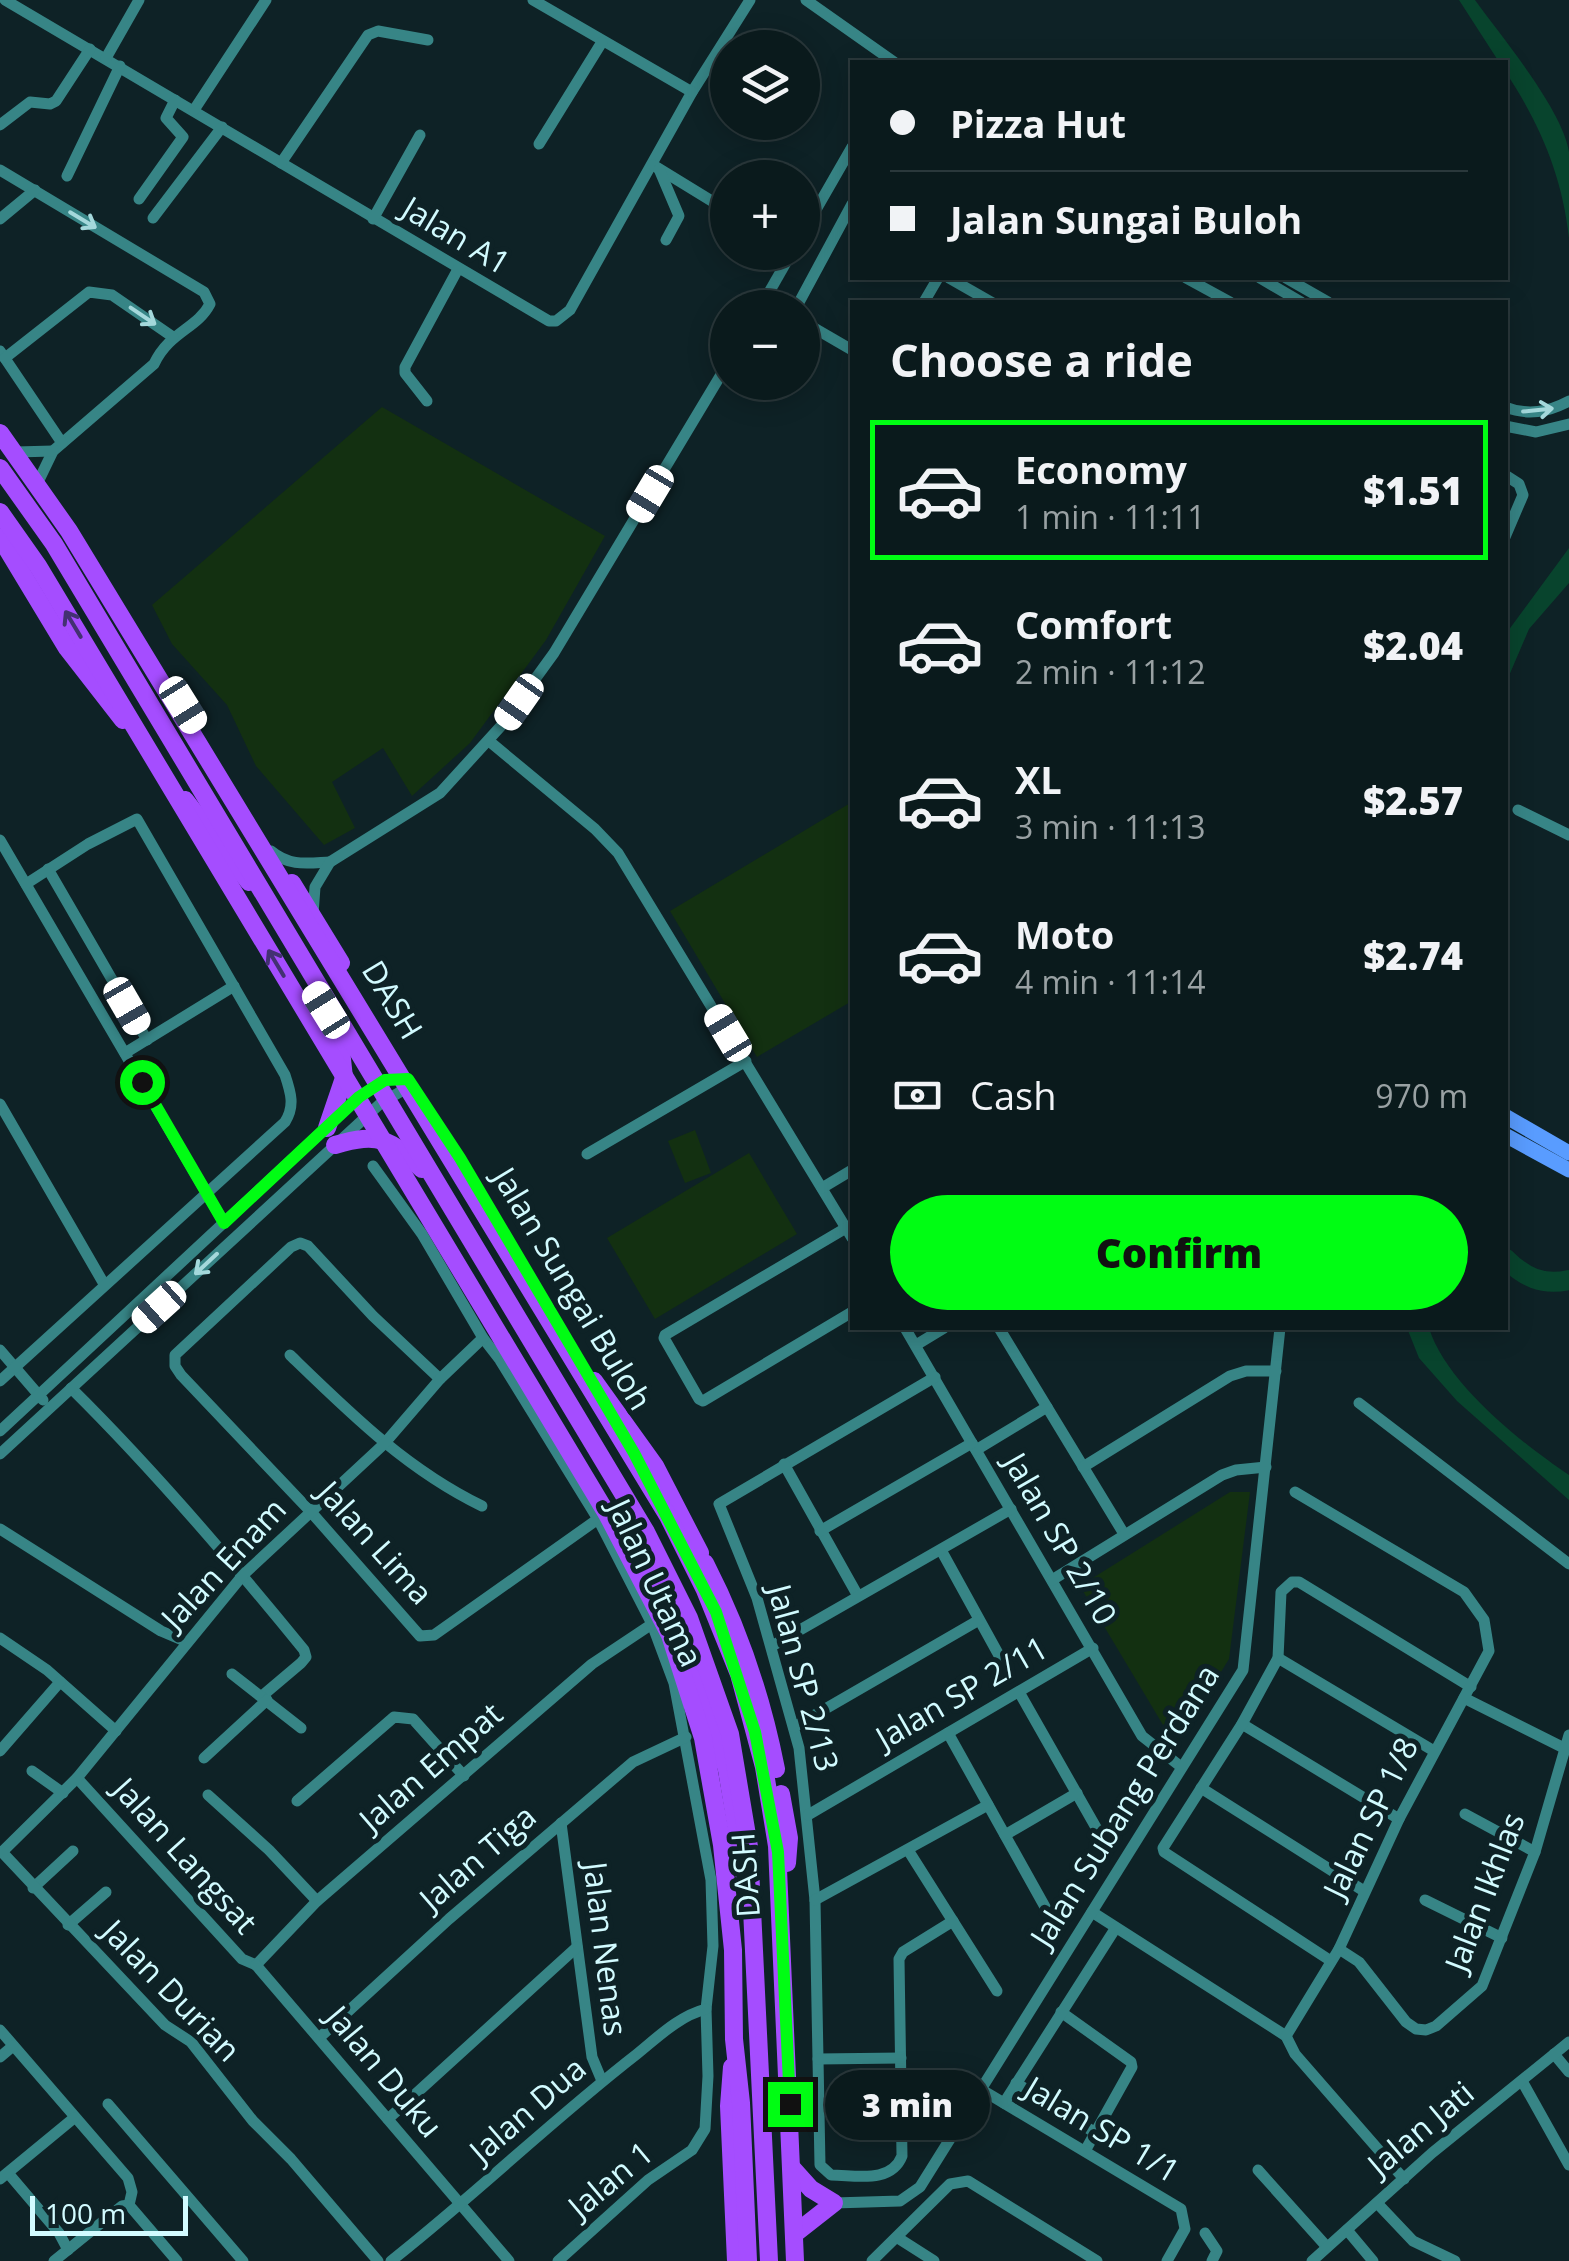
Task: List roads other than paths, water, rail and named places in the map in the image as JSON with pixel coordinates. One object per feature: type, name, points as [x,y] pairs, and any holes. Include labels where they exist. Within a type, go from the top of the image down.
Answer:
[{"type":"highway","name":"Jalan Sungai Buloh","points":[[0,430],[132,622],[313,914],[668,1516],[716,1612],[755,1732],[778,1852],[798,2260]]},
{"type":"highway","name":"DASH","points":[[0,430],[69,531],[668,1516],[705,1590],[739,1674],[759,1748],[777,1846],[798,2260]]},
{"type":"highway","name":"Jalan Sungai Buloh","points":[[0,471],[48,544],[625,1510],[700,1678],[726,1770],[745,1877],[759,2259]]},
{"type":"highway","name":"DASH","points":[[0,471],[54,544],[344,1026],[646,1532],[690,1618],[730,1734],[749,1848],[759,2259]]},
{"type":"highway","points":[[0,512],[38,566],[644,1580],[670,1635],[703,1738],[728,1897],[733,1950],[730,2106],[736,2261]]},
{"type":"highway","points":[[0,537],[68,648],[249,882]]},
{"type":"highway","name":"Jalan Sungai Buloh","points":[[300,894],[314,924],[460,1158]]},
{"type":"highway","points":[[327,1128],[344,1078],[340,1031]]},
{"type":"highway","points":[[335,1146],[368,1136],[382,1138],[396,1145],[422,1170]]},
{"type":"highway","points":[[570,1348],[655,1466],[726,1604],[767,1723],[789,1838],[782,1950]]},
{"type":"highway","points":[[734,2040],[759,2259]]},
{"type":"highway","points":[[756,2155],[762,2162],[772,2164],[786,2158],[791,2118]]},
{"type":"highway","points":[[793,2168],[811,2190],[834,2203],[798,2232]]},
{"type":"highway","points":[[759,2259],[774,2233],[784,2234],[798,2260]]},
{"type":"main road","points":[[1510,1128],[1569,1153]]},
{"type":"main road","points":[[1510,1128],[1569,1170]]},
{"type":"street","points":[[106,58],[139,0]]},
{"type":"street","points":[[194,110],[266,0]]},
{"type":"street","points":[[532,0],[692,92]]},
{"type":"street","name":"Jalan A1","points":[[14,2],[542,320],[556,322],[570,310],[656,167],[692,92],[750,0]]},
{"type":"street","points":[[806,0],[891,60]]},
{"type":"street","points":[[281,163],[368,35],[378,31],[428,40]]},
{"type":"street","points":[[539,144],[602,42]]},
{"type":"street","points":[[0,125],[30,102],[56,101],[90,49]]},
{"type":"street","points":[[67,176],[120,66]]},
{"type":"street","points":[[140,199],[183,137],[166,118],[175,100]]},
{"type":"street","points":[[152,218],[222,127]]},
{"type":"street","points":[[374,219],[420,135]]},
{"type":"street","points":[[820,203],[850,150]]},
{"type":"street","points":[[656,167],[710,201]]},
{"type":"street","points":[[656,167],[679,216],[666,240]]},
{"type":"street","points":[[0,170],[210,298],[205,314],[173,337],[154,364],[57,447],[38,482]]},
{"type":"street","points":[[0,219],[35,190]]},
{"type":"street","points":[[806,290],[850,208]]},
{"type":"street","points":[[427,401],[404,368],[458,270]]},
{"type":"street","points":[[953,280],[988,300]]},
{"type":"street","points":[[1190,280],[1226,300]]},
{"type":"street","points":[[1263,280],[1298,300]]},
{"type":"street","points":[[1290,280],[1324,300]]},
{"type":"street","points":[[57,447],[2,354],[90,292],[112,295],[173,337]]},
{"type":"street","points":[[820,332],[850,349]]},
{"type":"street","points":[[313,914],[315,887],[330,862],[440,793],[489,741],[554,653],[710,393]]},
{"type":"street","points":[[1508,408],[1538,412],[1569,401]]},
{"type":"street","points":[[1508,427],[1536,432],[1569,424]]},
{"type":"street","points":[[16,452],[57,447]]},
{"type":"street","points":[[1508,476],[1520,484],[1523,495],[1508,530]]},
{"type":"street","points":[[489,741],[595,828],[618,853],[849,1233],[665,1335],[698,1399],[703,1401],[850,1313]]},
{"type":"street","points":[[1518,810],[1569,835]]},
{"type":"street","points":[[0,1380],[292,1112],[285,1075],[136,819],[26,884]]},
{"type":"street","points":[[0,840],[224,1223]]},
{"type":"street","points":[[272,851],[288,862],[330,862]]},
{"type":"street","points":[[48,870],[146,1040]]},
{"type":"street","points":[[125,1053],[234,986]]},
{"type":"street","points":[[587,1154],[746,1061]]},
{"type":"street","points":[[0,1430],[327,1128],[377,1095],[400,1092],[408,1079]]},
{"type":"street","points":[[0,1454],[335,1146],[385,1080],[408,1079]]},
{"type":"street","points":[[0,1104],[104,1284]]},
{"type":"street","name":"Jalan Utama","points":[[373,1166],[422,1234],[598,1519],[652,1624],[674,1683],[711,1880],[713,1946],[706,2009],[708,2076],[700,2141]]},
{"type":"street","points":[[822,1188],[850,1171]]},
{"type":"street","name":"Jalan Lima","points":[[440,1379],[300,1242],[175,1355],[175,1366],[181,1375],[311,1512],[420,1636],[427,1638],[598,1519]]},
{"type":"street","name":"Jalan SP 2/10","points":[[906,1330],[1142,1736],[1180,1766]]},
{"type":"street","points":[[916,1345],[941,1330]]},
{"type":"street","points":[[1000,1330],[1124,1534]]},
{"type":"street","name":"Jalan Subang Perdana","points":[[834,2203],[886,2203],[913,2193],[982,2090],[1242,1670],[1280,1330]]},
{"type":"street","name":"Jalan Enam","points":[[2,1852],[64,1793],[243,1575],[384,1444],[440,1379],[483,1338]]},
{"type":"street","points":[[0,1350],[49,1408]]},
{"type":"street","points":[[290,1355],[384,1444],[450,1490],[482,1506]]},
{"type":"street","points":[[1083,1467],[1230,1376],[1246,1370],[1276,1372]]},
{"type":"street","name":"Jalan SP 2/13","points":[[901,2058],[902,2156],[892,2171],[824,2171],[820,2165],[815,1900],[808,1815],[794,1727],[772,1646],[719,1504],[935,1377]]},
{"type":"street","points":[[71,1388],[243,1575],[306,1657],[204,1758]]},
{"type":"street","points":[[1359,1403],[1569,1564]]},
{"type":"street","points":[[820,1531],[1047,1407]]},
{"type":"street","points":[[784,1464],[858,1596]]},
{"type":"street","points":[[1052,1580],[1222,1475],[1266,1467]]},
{"type":"street","name":"Jalan SP 1/8","points":[[1286,2036],[1339,1948],[1398,1819],[1489,1651],[1484,1620],[1464,1592],[1295,1492]]},
{"type":"street","points":[[772,1646],[1011,1510]]},
{"type":"street","points":[[0,1529],[162,1631],[187,1642]]},
{"type":"street","points":[[940,1550],[1006,1668]]},
{"type":"street","points":[[1332,1960],[1168,1856],[1163,1848],[1242,1724],[1278,1658],[1280,1598],[1286,1586],[1295,1582],[1564,1748]]},
{"type":"street","points":[[794,1727],[979,1620]]},
{"type":"street","name":"Jalan Empat","points":[[256,1964],[317,1901],[592,1664],[652,1624]]},
{"type":"street","points":[[0,1638],[60,1682],[116,1732]]},
{"type":"street","name":"Jalan SP 2/11","points":[[808,1815],[1093,1648]]},
{"type":"street","points":[[1278,1658],[1434,1752]]},
{"type":"street","points":[[232,1674],[301,1728]]},
{"type":"street","points":[[0,1750],[60,1682]]},
{"type":"street","points":[[1019,1692],[1102,1838]]},
{"type":"street","points":[[297,1801],[394,1717],[413,1719],[464,1776]]},
{"type":"street","points":[[1242,1724],[1398,1819]]},
{"type":"street","points":[[948,1733],[1054,1923]]},
{"type":"street","name":"Jalan Ikhlas","points":[[1339,1948],[1359,1962],[1406,2022],[1416,2028],[1426,2030],[1470,2000],[1482,1986],[1535,1852],[1569,1735]]},
{"type":"street","name":"Jalan Tiga","points":[[319,2038],[449,1918],[633,1762],[686,1737]]},
{"type":"street","points":[[32,1771],[64,1793]]},
{"type":"street","name":"Jalan Langsat","points":[[77,1778],[242,1960],[256,1964]]},
{"type":"street","points":[[1201,1788],[1364,1891]]},
{"type":"street","points":[[1005,1835],[1077,1793]]},
{"type":"street","points":[[208,1795],[269,1850],[317,1901]]},
{"type":"street","points":[[815,1900],[988,1805]]},
{"type":"street","points":[[1465,1814],[1535,1852]]},
{"type":"street","name":"Jalan Nenas","points":[[561,1823],[592,2057],[602,2080]]},
{"type":"street","points":[[908,1850],[997,1992]]},
{"type":"street","name":"Jalan Durian","points":[[2,1852],[171,2031],[191,2042],[253,2121],[378,2261]]},
{"type":"street","points":[[33,1888],[72,1852]]},
{"type":"street","points":[[68,1925],[106,1892]]},
{"type":"street","points":[[1425,1900],[1502,1938]]},
{"type":"street","points":[[1092,1912],[1286,2036],[1295,2054],[1404,2179]]},
{"type":"street","points":[[818,2060],[901,2058],[900,1955],[954,1921]]},
{"type":"street","points":[[1004,2103],[1115,1929]]},
{"type":"street","points":[[388,2119],[577,1947]]},
{"type":"street","name":"Jalan Duku","points":[[256,1964],[509,2261]]},
{"type":"street","name":"Jalan Dua","points":[[391,2261],[462,2205],[602,2080],[688,2015],[706,2009]]},
{"type":"street","points":[[1061,2012],[1130,2062],[1132,2068],[1085,2152]]},
{"type":"street","points":[[0,2030],[128,2178],[132,2192],[129,2205]]},
{"type":"street","name":"Jalan Jati","points":[[1312,2261],[1569,2042]]},
{"type":"street","points":[[0,2057],[13,2046]]},
{"type":"street","points":[[1554,2054],[1569,2072]]},
{"type":"street","points":[[1522,2081],[1569,2165]]},
{"type":"street","points":[[1016,2083],[1094,2132]]},
{"type":"street","name":"Jalan SP 1/1","points":[[982,2090],[1181,2209],[1186,2223],[1167,2261]]},
{"type":"street","points":[[108,2104],[243,2261]]},
{"type":"street","points":[[60,2257],[59,2233],[4,2176],[74,2118]]},
{"type":"street","name":"Jalan 1","points":[[558,2261],[648,2180],[700,2141]]},
{"type":"street","points":[[1258,2170],[1327,2248]]},
{"type":"street","points":[[872,2261],[950,2184],[968,2181],[1097,2261]]},
{"type":"street","points":[[1377,2203],[1414,2240],[1454,2261]]},
{"type":"street","points":[[60,2257],[122,2206],[129,2205]]},
{"type":"street","points":[[129,2205],[176,2261]]},
{"type":"street","points":[[1347,2230],[1373,2261]]},
{"type":"street","points":[[1206,2233],[1216,2246],[1212,2261]]},
{"type":"street","points":[[898,2238],[934,2261]]},
{"type":"waterway","points":[[1508,1261],[1534,1278],[1550,1282],[1569,1280]]}]
